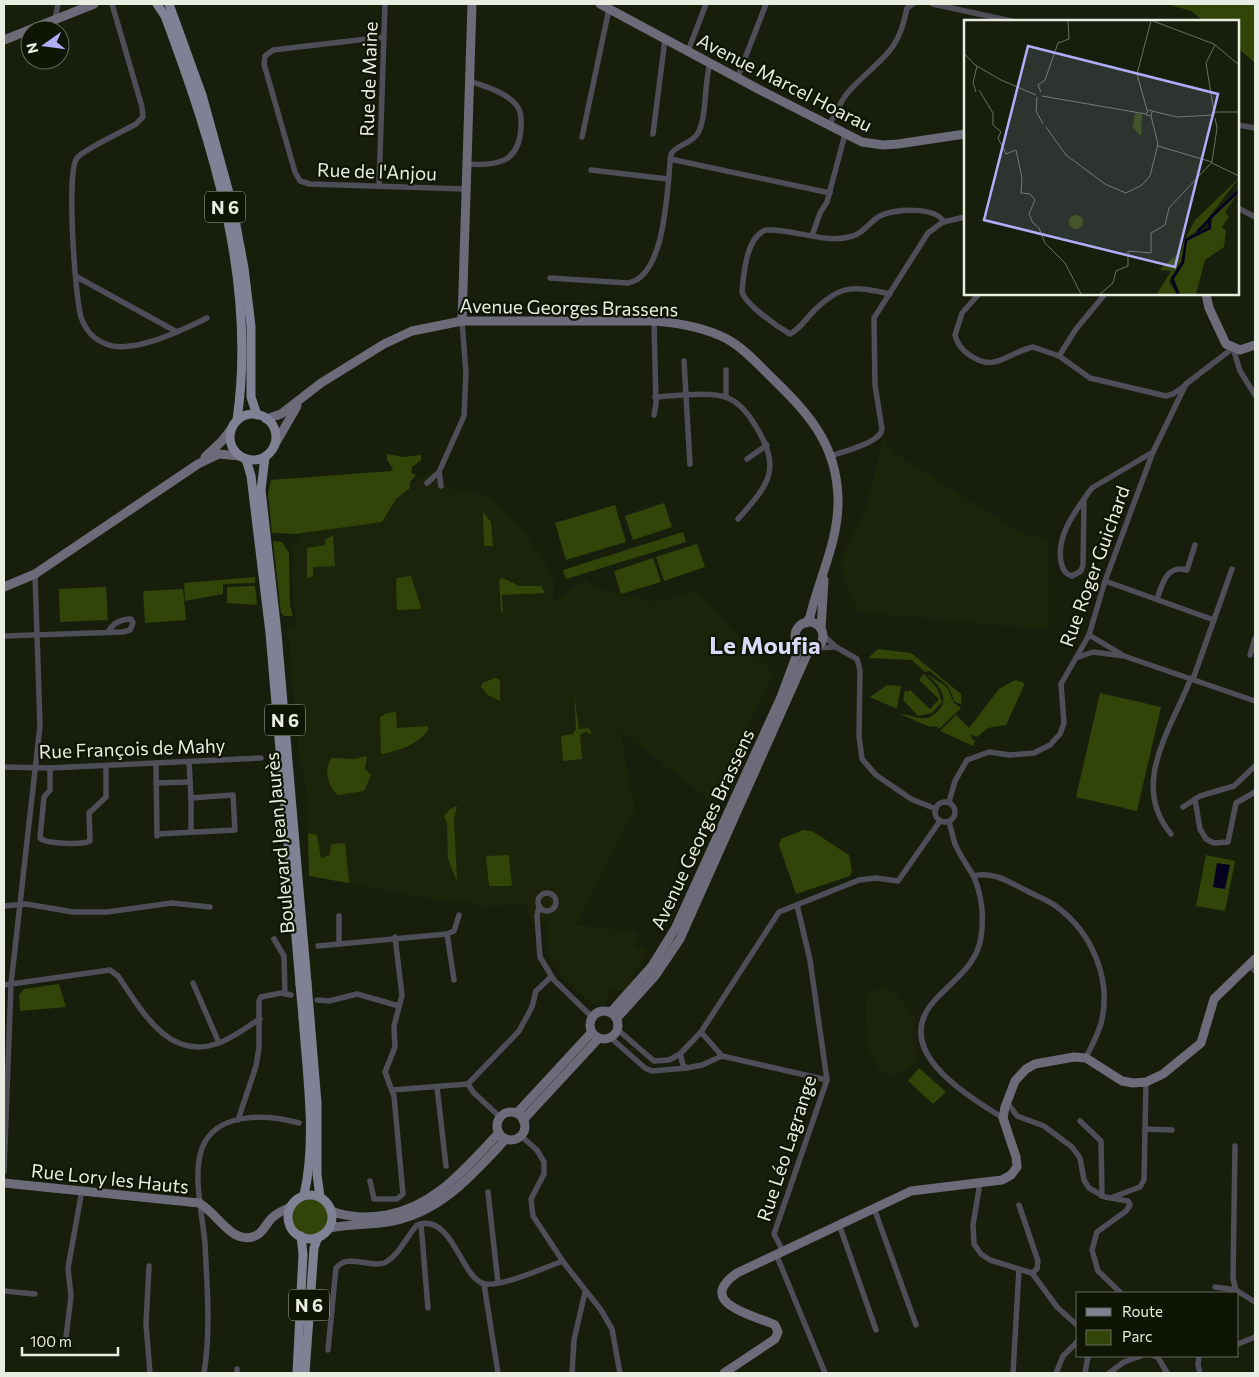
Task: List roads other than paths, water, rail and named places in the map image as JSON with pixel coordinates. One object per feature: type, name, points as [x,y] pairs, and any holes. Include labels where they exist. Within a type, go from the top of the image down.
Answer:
[{"type":"main road","name":"Boulevard Jean Jaurès","points":[[157,4],[165,16],[196,101],[231,236],[243,312],[243,371],[231,446],[243,458],[251,476],[270,633],[317,1103],[317,1174],[320,1197]]},
{"type":"main road","name":"N 6","points":[[169,4],[202,95],[232,204],[244,268],[250,326],[251,397],[257,415]]},
{"type":"main road","points":[[235,424],[250,414],[257,415],[266,419],[275,431],[274,446],[265,457],[259,459],[243,458]]},
{"type":"main road","name":"Boulevard Jean Jaurès","points":[[265,457],[261,490],[278,633],[304,983]]},
{"type":"main road","name":"Boulevard Jean Jaurès","points":[[304,1196],[309,1162],[310,1107],[307,1018]]},
{"type":"main road","points":[[304,1196],[320,1197],[331,1210],[329,1228],[318,1237],[301,1236],[292,1229],[288,1218],[290,1207],[298,1198],[304,1196]]},
{"type":"main road","name":"N 6","points":[[297,1373],[303,1254],[301,1236]]},
{"type":"main road","name":"N 6","points":[[304,1373],[314,1248],[318,1237]]},
{"type":"street","points":[[55,19],[58,4]]},
{"type":"street","points":[[4,40],[94,4]]},
{"type":"street","points":[[112,4],[142,107],[143,117],[136,124],[78,156],[74,162],[71,186],[77,277],[79,306],[85,326],[90,334],[106,344],[130,347],[177,332],[207,318]]},
{"type":"street","name":"Rue de Maine","points":[[378,186],[385,4]]},
{"type":"street","points":[[427,483],[439,472],[464,416],[466,373],[462,320],[472,4]]},
{"type":"street","name":"Avenue Marcel Hoarau","points":[[600,4],[710,64],[862,142],[882,145],[964,134]]},
{"type":"street","points":[[688,52],[706,4]]},
{"type":"street","points":[[737,78],[766,4]]},
{"type":"street","points":[[829,126],[850,90],[885,57],[898,41],[906,6],[913,4]]},
{"type":"street","points":[[933,4],[1006,20]]},
{"type":"street","points":[[582,137],[609,9]]},
{"type":"street","name":"Rue de l'Anjou","points":[[384,37],[274,50],[265,56],[264,64],[295,172],[300,181],[310,184],[465,189]]},
{"type":"street","points":[[654,134],[665,39]]},
{"type":"street","points":[[550,278],[628,283],[636,280],[656,254],[659,247],[672,151],[690,142],[699,132],[706,77],[710,64]]},
{"type":"street","points":[[467,164],[503,161],[512,157],[520,142],[521,127],[518,107],[508,98],[470,81]]},
{"type":"street","points":[[1239,125],[1255,128]]},
{"type":"street","points":[[812,236],[830,193],[844,134]]},
{"type":"street","points":[[670,159],[830,193]]},
{"type":"street","points":[[591,170],[668,179]]},
{"type":"street","points":[[1239,209],[1255,217]]},
{"type":"street","points":[[890,294],[867,289],[842,290],[818,307],[796,331],[790,334],[746,301],[742,291],[752,245],[762,231],[770,229],[836,239],[852,237],[878,217],[893,213],[924,210],[938,215],[944,222]]},
{"type":"street","points":[[831,456],[874,440],[882,432],[875,385],[874,318],[917,248],[928,234],[944,222],[964,217]]},
{"type":"street","points":[[77,277],[177,332]]},
{"type":"street","points":[[978,295],[962,314],[956,327],[956,341],[963,350],[984,363],[1000,362],[1033,348],[1059,356],[1078,371],[1103,382],[1166,396],[1173,394],[1186,384]]},
{"type":"street","points":[[1059,356],[1076,329],[1104,295]]},
{"type":"street","points":[[1206,295],[1209,308],[1220,335],[1226,344],[1240,350],[1255,344]]},
{"type":"street","name":"Avenue Georges Brassens","points":[[266,419],[281,414],[391,340],[412,331],[462,320],[654,321],[691,325],[729,340],[754,360],[799,404],[817,427],[831,456],[837,480],[837,519],[810,618],[806,623]]},
{"type":"street","points":[[654,321],[654,415]]},
{"type":"street","points":[[1233,348],[1240,371],[1255,395]]},
{"type":"street","name":"Rue Roger Guichard","points":[[949,802],[955,781],[967,760],[976,755],[989,752],[1010,755],[1034,753],[1042,750],[1055,740],[1064,723],[1061,684],[1089,635],[1106,581],[1153,452],[1186,384],[1233,348]]},
{"type":"street","points":[[684,362],[690,464]]},
{"type":"street","points":[[726,370],[726,397]]},
{"type":"street","points":[[655,396],[726,397],[740,405],[750,417],[767,445],[770,471],[766,486],[738,519]]},
{"type":"street","name":"Avenue Georges Brassens","points":[[274,446],[303,398]]},
{"type":"street","points":[[4,587],[35,574],[198,464],[222,442],[235,424]]},
{"type":"street","points":[[747,458],[767,445]]},
{"type":"street","points":[[1084,502],[1081,571],[1072,576],[1066,575],[1063,570],[1060,541],[1092,488],[1153,452]]},
{"type":"street","points":[[198,464],[219,454],[243,458]]},
{"type":"street","points":[[439,472],[440,486]]},
{"type":"street","points":[[1157,600],[1164,579],[1172,570],[1180,568],[1187,570],[1195,545]]},
{"type":"street","points":[[1171,834],[1155,810],[1153,773],[1160,747],[1192,678],[1232,569]]},
{"type":"street","name":"Avenue Georges Brassens","points":[[822,632],[824,570]]},
{"type":"street","points":[[4,1172],[11,984],[18,904],[40,726],[35,574]]},
{"type":"street","points":[[1106,581],[1214,620]]},
{"type":"street","points":[[836,647],[813,649],[800,646],[796,633],[798,628],[806,623],[816,624],[836,647],[857,659],[860,670],[859,736],[862,759],[876,775],[911,799],[936,809]]},
{"type":"street","points":[[4,636],[108,632]]},
{"type":"street","points":[[813,649],[822,642],[822,632]]},
{"type":"street","points":[[1089,635],[1102,641],[1124,656]]},
{"type":"street","points":[[1250,655],[1255,638]]},
{"type":"street","points":[[1085,642],[1093,652]]},
{"type":"street","name":"Avenue Georges Brassens","points":[[614,1015],[652,966],[675,929],[781,697],[800,646]]},
{"type":"street","name":"Avenue Georges Brassens","points":[[614,1015],[624,1010],[655,976],[680,939],[813,649]]},
{"type":"street","points":[[1076,658],[1093,652],[1124,656],[1255,700]]},
{"type":"street","name":"Rue François de Mahy","points":[[4,767],[50,768],[261,758]]},
{"type":"street","points":[[189,762],[191,832]]},
{"type":"street","points":[[156,764],[156,835],[235,830],[233,795],[190,798]]},
{"type":"street","points":[[50,768],[50,790],[44,797],[40,838],[46,842],[80,844],[90,842],[89,813],[106,797],[106,766]]},
{"type":"street","points":[[1183,807],[1195,799],[1234,786],[1255,766]]},
{"type":"street","points":[[156,783],[190,782]]},
{"type":"street","points":[[1195,799],[1200,829],[1206,839],[1222,844],[1228,842],[1236,803],[1255,792]]},
{"type":"street","points":[[942,802],[949,802],[954,806],[955,813],[949,822],[937,818],[936,809],[942,802]]},
{"type":"street","points":[[595,1035],[590,1024],[592,1017],[603,1011],[614,1015],[618,1030],[654,1061],[669,1060],[680,1054],[701,1032],[779,912],[859,880],[876,878],[898,881],[940,820]]},
{"type":"street","points":[[949,822],[957,848],[973,876],[981,900],[983,922],[981,940],[974,958],[962,976],[936,999],[927,1011],[922,1024],[922,1037],[929,1059],[939,1071],[1003,1118]]},
{"type":"street","points":[[973,876],[985,873],[998,876],[1057,906],[1075,924],[1090,945],[1101,971],[1105,995],[1102,1021],[1086,1058]]},
{"type":"street","points":[[539,906],[544,911],[550,911],[556,904],[554,896],[543,895],[539,900],[537,916],[539,922],[540,957],[551,977],[592,1017]]},
{"type":"street","points":[[4,906],[18,904],[73,912],[107,912],[172,903],[210,907]]},
{"type":"street","name":"Rue Léo Lagrange","points":[[797,904],[810,960],[827,1080],[774,1234],[825,1373]]},
{"type":"street","points":[[539,922],[544,911]]},
{"type":"street","points":[[318,946],[340,942],[447,934],[454,930],[458,915]]},
{"type":"street","points":[[339,916],[340,942]]},
{"type":"street","points":[[447,934],[454,980]]},
{"type":"street","points":[[370,1181],[374,1200],[397,1199],[403,1194],[392,1090],[385,1072],[395,1047],[394,1026],[402,995],[395,937]]},
{"type":"street","points":[[238,1120],[256,1066],[260,1020],[258,1007],[261,997],[288,994],[284,956],[274,939]]},
{"type":"street","points":[[724,1373],[775,1339],[778,1332],[775,1325],[730,1307],[724,1301],[722,1290],[726,1281],[839,1224],[911,1191],[1002,1180],[1011,1175],[1016,1167],[1016,1157],[1003,1118],[1014,1082],[1026,1069],[1035,1064],[1074,1057],[1086,1058],[1122,1081],[1133,1084],[1146,1082],[1163,1074],[1200,1043],[1214,999],[1253,965]]},
{"type":"street","points":[[4,985],[110,970],[118,976],[155,1028],[171,1040],[188,1046],[204,1047],[219,1043],[260,1020]]},
{"type":"street","points":[[392,1090],[468,1084],[519,1031],[532,1007],[536,991],[551,977]]},
{"type":"street","points":[[193,983],[219,1043]]},
{"type":"street","points":[[317,1000],[329,1001],[357,994],[398,1006]]},
{"type":"street","points":[[611,1038],[618,1030]]},
{"type":"street","points":[[701,1032],[706,1036],[713,1048],[722,1056],[827,1080]]},
{"type":"street","points":[[595,1035],[611,1038],[645,1068],[652,1071],[687,1068],[722,1056]]},
{"type":"street","points":[[520,1116],[595,1035]]},
{"type":"street","points":[[708,1062],[713,1048]]},
{"type":"street","points":[[680,1054],[683,1065],[687,1068]]},
{"type":"street","points":[[1111,1198],[1143,1184],[1146,1082]]},
{"type":"street","points":[[468,1084],[500,1117]]},
{"type":"street","points":[[437,1087],[446,1166]]},
{"type":"street","points":[[1007,1102],[1018,1116],[1044,1126],[1072,1147],[1080,1158],[1084,1180],[1089,1188],[1102,1196],[1128,1201],[1129,1209],[1097,1232],[1093,1238],[1092,1250],[1098,1272],[1121,1292]]},
{"type":"street","points":[[508,1112],[520,1116],[525,1128],[522,1136],[514,1140],[502,1136],[497,1125],[500,1117],[508,1112]]},
{"type":"street","points":[[204,1373],[209,1319],[204,1241],[199,1204],[199,1159],[204,1143],[210,1134],[238,1120],[269,1117],[299,1123]]},
{"type":"street","points":[[1080,1121],[1101,1141],[1102,1196]]},
{"type":"street","points":[[1145,1129],[1172,1130]]},
{"type":"street","points":[[329,1228],[383,1223],[419,1213],[458,1189],[480,1166],[502,1136]]},
{"type":"street","points":[[331,1210],[342,1215],[376,1217],[419,1205],[450,1184],[502,1136]]},
{"type":"street","points":[[522,1136],[537,1150],[544,1162],[544,1174],[530,1199],[533,1216],[585,1292],[601,1310],[612,1329],[620,1373]]},
{"type":"street","points":[[1235,1146],[1233,1267],[1236,1290]]},
{"type":"street","name":"Rue Lory les Hauts","points":[[4,1183],[199,1204],[210,1209],[228,1230],[239,1237],[249,1238],[258,1234],[273,1216],[290,1207]]},
{"type":"street","points":[[980,1183],[973,1225],[974,1244],[981,1254],[990,1260],[1032,1273],[1057,1307],[1076,1324]]},
{"type":"street","points":[[66,1337],[71,1296],[68,1268],[82,1190]]},
{"type":"street","points":[[488,1192],[498,1283]]},
{"type":"street","points":[[1019,1206],[1038,1261],[1037,1269],[1032,1273]]},
{"type":"street","points":[[874,1208],[916,1325]]},
{"type":"street","points":[[279,1213],[288,1218]]},
{"type":"street","points":[[328,1350],[336,1268],[339,1264],[346,1261],[366,1264],[386,1262],[411,1232],[421,1224],[431,1224],[443,1231],[475,1277],[484,1284],[498,1283],[563,1261]]},
{"type":"street","points":[[421,1224],[428,1308]]},
{"type":"street","points":[[839,1224],[876,1330]]},
{"type":"street","points":[[149,1266],[146,1324],[150,1373]]},
{"type":"street","points":[[1013,1373],[1019,1269]]},
{"type":"street","points":[[484,1284],[498,1373]]},
{"type":"street","points":[[1215,1287],[1236,1290],[1255,1302]]},
{"type":"street","points":[[4,1291],[35,1294]]},
{"type":"street","points":[[572,1373],[574,1340],[585,1292]]},
{"type":"street","points":[[1239,1344],[1255,1337]]},
{"type":"street","points":[[1056,1373],[1063,1356],[1076,1343]]},
{"type":"street","points":[[1085,1373],[1088,1357]]},
{"type":"street","points":[[1109,1373],[1124,1362],[1139,1357]]},
{"type":"street","points":[[1157,1357],[1167,1373]]},
{"type":"street","points":[[1199,1357],[1200,1373]]},
{"type":"district","name":"Le Moufia","points":[[765,644]]}]
